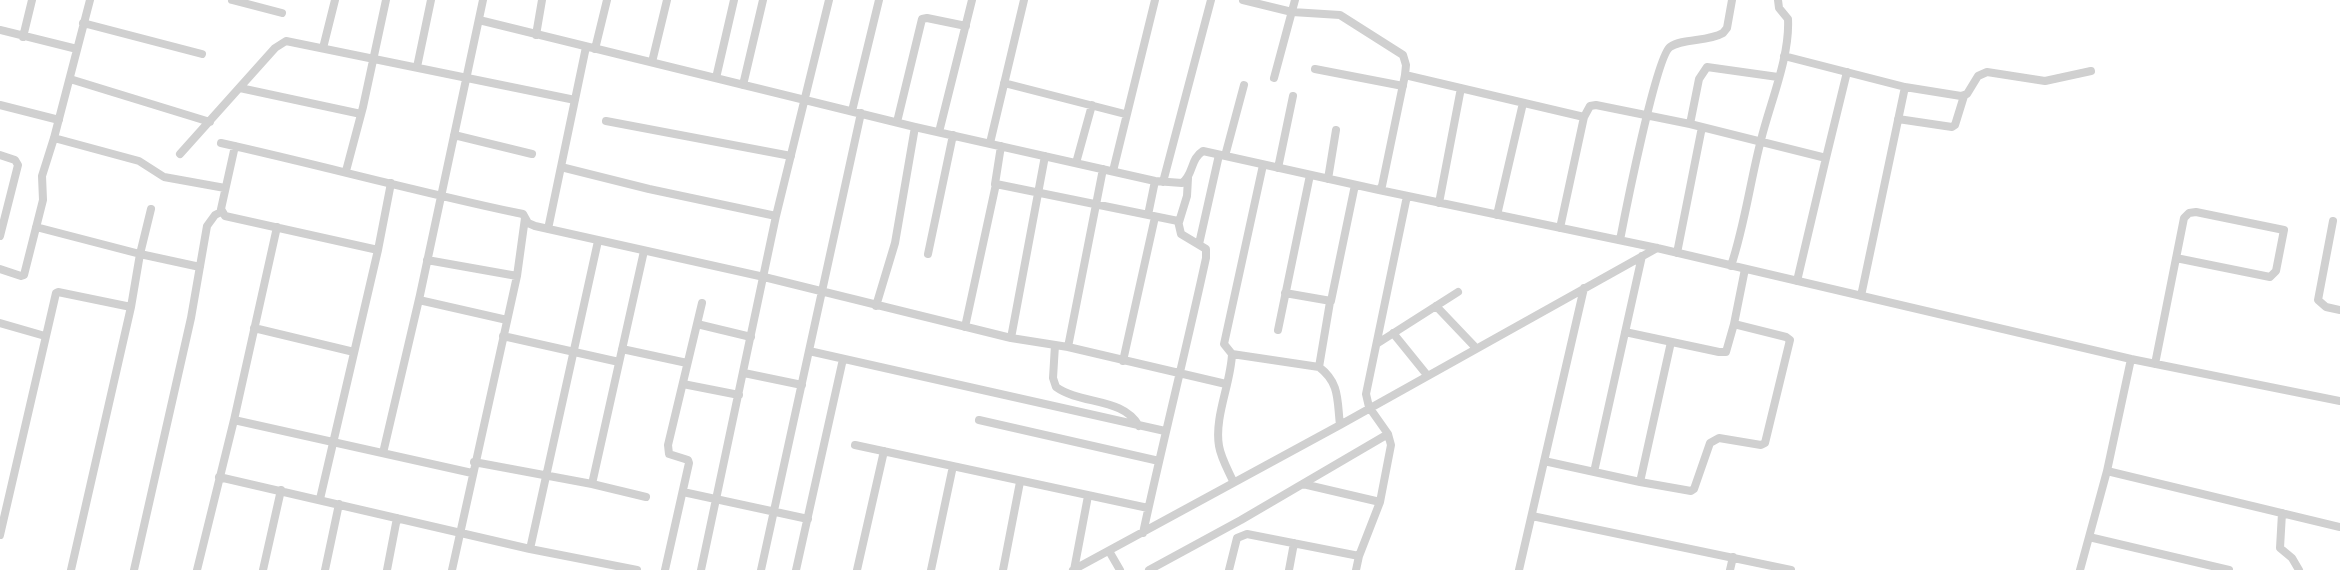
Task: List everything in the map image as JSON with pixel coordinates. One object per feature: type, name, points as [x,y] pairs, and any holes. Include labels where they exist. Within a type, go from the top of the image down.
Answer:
[{"type":"street","points":[[23,37],[32,0]]},
{"type":"street","points":[[0,269],[23,276],[44,196],[42,176],[90,0]]},
{"type":"street","points":[[232,0],[282,13]]},
{"type":"street","points":[[323,48],[335,0]]},
{"type":"street","points":[[346,171],[386,0]]},
{"type":"street","points":[[417,67],[431,0]]},
{"type":"street","points":[[383,453],[419,300],[483,0]]},
{"type":"street","points":[[536,35],[542,0]]},
{"type":"street","points":[[595,49],[607,0]]},
{"type":"street","points":[[652,62],[667,0]]},
{"type":"street","points":[[717,78],[734,0]]},
{"type":"street","points":[[743,85],[763,0]]},
{"type":"street","points":[[852,111],[879,0]]},
{"type":"street","points":[[939,132],[972,0]]},
{"type":"street","points":[[990,142],[1024,0]]},
{"type":"street","points":[[1113,171],[1125,114],[1155,0]]},
{"type":"street","points":[[1123,362],[1159,182],[1210,0]]},
{"type":"street","points":[[1243,0],[1292,12],[1340,15],[1403,55],[1406,65],[1405,75],[1382,186],[1379,190]]},
{"type":"street","points":[[1274,78],[1295,0]]},
{"type":"street","points":[[1620,240],[1646,116],[1668,48],[1723,33],[1727,28],[1732,0]]},
{"type":"street","points":[[1731,266],[1741,236],[1760,142],[1784,56],[1788,19],[1779,8],[1778,0]]},
{"type":"street","points":[[701,570],[776,216],[826,1]]},
{"type":"street","points":[[897,122],[922,19],[966,26]]},
{"type":"street","points":[[479,20],[915,127],[990,142],[1159,182],[1179,184],[1188,178]]},
{"type":"street","points":[[83,23],[202,54]]},
{"type":"street","points":[[0,30],[77,49]]},
{"type":"street","points":[[180,154],[281,43],[291,41],[575,100]]},
{"type":"street","points":[[548,229],[585,47]]},
{"type":"street","points":[[1784,56],[1905,87],[1964,96]]},
{"type":"street","points":[[1690,124],[1699,79],[1707,67],[1778,77]]},
{"type":"street","points":[[1315,69],[1403,86]]},
{"type":"street","points":[[1898,119],[1952,127],[1955,125],[1964,96],[1978,76],[1988,72],[2045,81],[2091,71]]},
{"type":"street","points":[[1797,281],[1847,72]]},
{"type":"street","points":[[1405,75],[1584,117]]},
{"type":"street","points":[[70,79],[210,122]]},
{"type":"street","points":[[1004,83],[1125,114]]},
{"type":"street","points":[[1199,244],[1222,155],[1244,85]]},
{"type":"street","points":[[1861,296],[1905,87]]},
{"type":"street","points":[[240,88],[361,114]]},
{"type":"street","points":[[1439,203],[1461,88]]},
{"type":"street","points":[[1278,168],[1293,96]]},
{"type":"street","points":[[1497,215],[1523,103]]},
{"type":"street","points":[[0,105],[59,120]]},
{"type":"street","points":[[1076,163],[1092,105]]},
{"type":"street","points":[[1560,228],[1584,117],[1590,106],[1596,105],[1690,124],[1826,158]]},
{"type":"street","points":[[762,570],[861,113]]},
{"type":"street","points":[[606,121],[791,156]]},
{"type":"street","points":[[876,306],[895,243],[915,127]]},
{"type":"street","points":[[1677,253],[1702,128]]},
{"type":"street","points":[[1328,179],[1336,130]]},
{"type":"street","points":[[454,135],[532,154]]},
{"type":"street","points":[[928,254],[953,135]]},
{"type":"street","points":[[54,138],[139,161],[164,177],[225,188]]},
{"type":"street","points":[[221,143],[518,213],[526,217],[531,225],[764,277],[1011,338],[1068,347],[1123,362],[1226,384]]},
{"type":"street","points":[[221,212],[235,146]]},
{"type":"street","points":[[965,327],[1001,146]]},
{"type":"street","points":[[1143,533],[1206,258],[1206,249],[1181,234],[1179,222],[1187,196],[1188,178],[1198,155],[1203,152],[1657,248],[2131,359],[2340,401]]},
{"type":"street","points":[[0,155],[14,159],[18,165],[0,236]]},
{"type":"street","points":[[1011,338],[1045,156]]},
{"type":"street","points":[[1263,165],[1224,344],[1232,354],[1319,367],[1335,383],[1340,424]]},
{"type":"street","points":[[561,167],[649,189],[776,216]]},
{"type":"street","points":[[1068,347],[1103,169]]},
{"type":"street","points":[[1278,330],[1310,175]]},
{"type":"street","points":[[320,499],[378,250],[391,183]]},
{"type":"street","points":[[995,184],[1179,222]]},
{"type":"street","points":[[1319,367],[1330,302],[1355,185]]},
{"type":"street","points":[[1356,570],[1359,556],[1380,502],[1391,445],[1388,434],[1369,407],[1366,394],[1407,196]]},
{"type":"street","points":[[71,570],[131,307],[140,254],[152,209]]},
{"type":"street","points":[[221,212],[228,218],[378,250]]},
{"type":"street","points":[[134,570],[207,226],[215,215],[221,212]]},
{"type":"street","points":[[2155,364],[2176,258],[2184,218],[2189,213],[2284,230],[2276,272],[2270,277],[2176,258]]},
{"type":"street","points":[[452,570],[474,462],[517,276],[526,217]]},
{"type":"street","points":[[2332,221],[2318,300],[2326,307],[2340,310]]},
{"type":"street","points":[[36,227],[200,267]]},
{"type":"street","points":[[197,570],[234,420],[277,227]]},
{"type":"street","points":[[530,549],[598,241]]},
{"type":"street","points":[[1073,570],[1657,248]]},
{"type":"street","points":[[592,484],[644,251]]},
{"type":"street","points":[[1594,472],[1642,256]]},
{"type":"street","points":[[427,260],[517,276]]},
{"type":"street","points":[[1625,332],[1724,352],[1728,347],[1734,324],[1745,269]]},
{"type":"street","points":[[1519,570],[1584,288]]},
{"type":"street","points":[[0,535],[55,294],[58,292],[131,307]]},
{"type":"street","points":[[1378,343],[1458,292]]},
{"type":"street","points":[[1285,293],[1330,302]]},
{"type":"street","points":[[419,300],[507,320]]},
{"type":"street","points":[[665,570],[689,463],[688,460],[669,454],[668,450],[702,303]]},
{"type":"street","points":[[1436,306],[1476,348]]},
{"type":"street","points":[[0,323],[45,336]]},
{"type":"street","points":[[697,324],[751,337]]},
{"type":"street","points":[[1544,461],[1691,491],[1694,489],[1710,443],[1714,439],[1761,445],[1766,443],[1790,340],[1734,324]]},
{"type":"street","points":[[254,328],[354,352]]},
{"type":"street","points":[[1393,333],[1427,375]]},
{"type":"street","points":[[503,336],[619,362]]},
{"type":"street","points":[[1640,482],[1671,342]]},
{"type":"street","points":[[1055,345],[1053,378],[1056,387],[1077,398],[1123,409],[1130,413],[1139,426]]},
{"type":"street","points":[[622,349],[687,363]]},
{"type":"street","points":[[809,351],[1165,431]]},
{"type":"street","points":[[1232,354],[1226,384],[1219,448],[1233,481]]},
{"type":"street","points":[[796,570],[843,359]]},
{"type":"street","points":[[2080,570],[2107,471],[2131,359]]},
{"type":"street","points":[[744,373],[802,385]]},
{"type":"street","points":[[682,384],[739,395]]},
{"type":"street","points":[[234,420],[472,473]]},
{"type":"street","points":[[979,420],[1159,461]]},
{"type":"street","points":[[1149,570],[1388,434]]},
{"type":"street","points":[[855,445],[1148,508]]},
{"type":"street","points":[[857,570],[884,451]]},
{"type":"street","points":[[474,462],[592,484],[646,497]]},
{"type":"street","points":[[931,570],[953,466]]},
{"type":"street","points":[[2107,471],[2340,527]]},
{"type":"street","points":[[219,477],[460,531],[603,567],[637,570]]},
{"type":"street","points":[[1004,570],[1020,482]]},
{"type":"street","points":[[1303,484],[1380,502]]},
{"type":"street","points":[[263,570],[281,490]]},
{"type":"street","points":[[683,492],[808,519]]},
{"type":"street","points":[[1073,570],[1088,496]]},
{"type":"street","points":[[324,570],[339,504]]},
{"type":"street","points":[[2282,513],[2279,543],[2299,570]]},
{"type":"street","points":[[1532,516],[1791,570]]},
{"type":"street","points":[[387,570],[397,518]]},
{"type":"street","points":[[1229,570],[1237,538],[1247,534],[1359,556]]},
{"type":"street","points":[[2089,537],[2229,570]]},
{"type":"street","points":[[1289,570],[1294,543]]},
{"type":"street","points":[[1108,551],[1120,570]]},
{"type":"street","points":[[1730,570],[1733,557]]},
{"type":"street","points":[[1163,570],[1165,561]]}]
